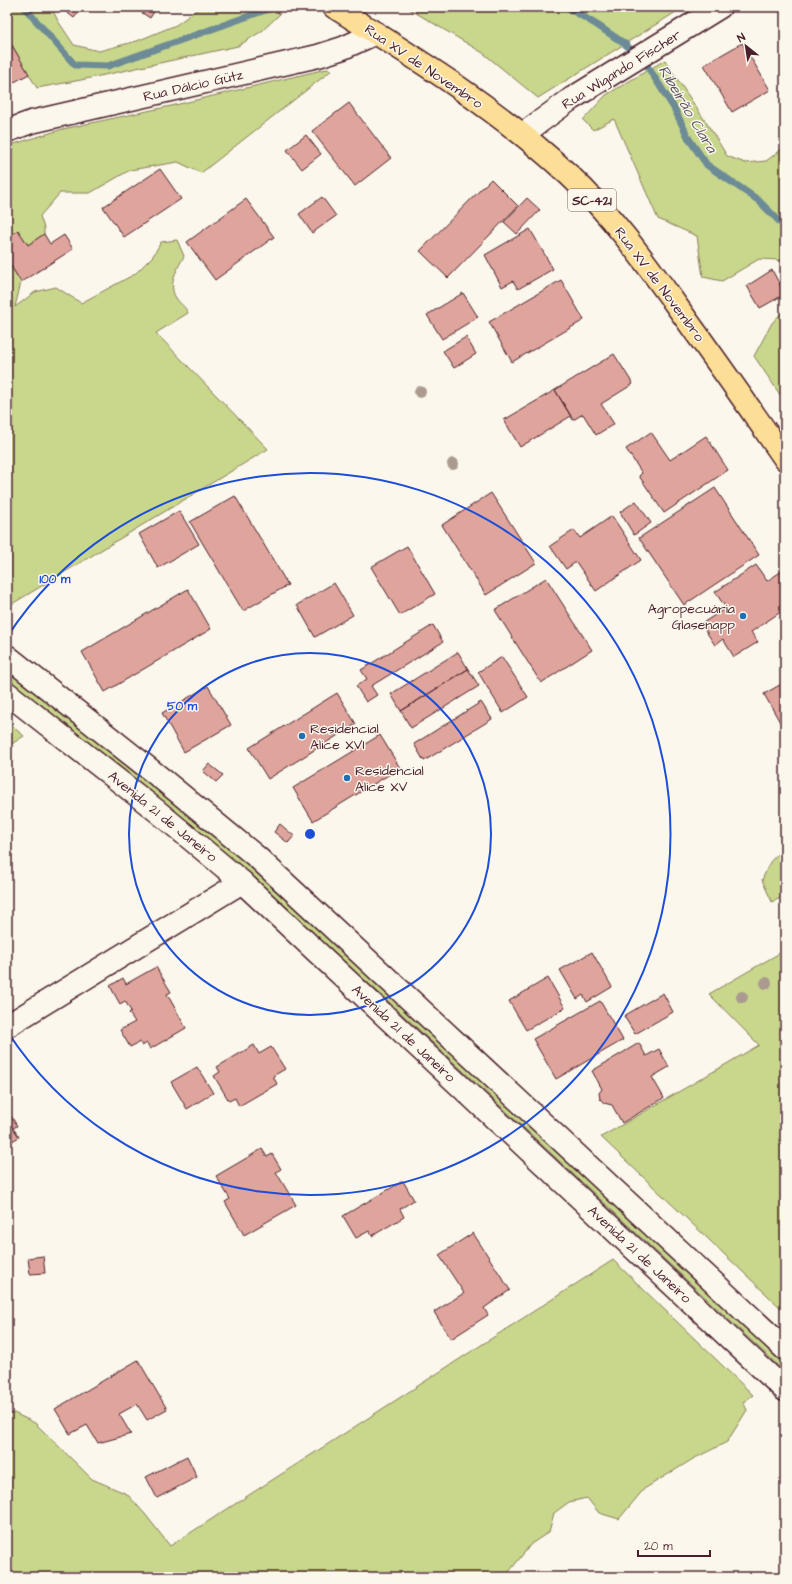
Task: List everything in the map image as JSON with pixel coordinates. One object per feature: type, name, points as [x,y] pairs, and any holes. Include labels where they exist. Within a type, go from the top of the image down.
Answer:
[{"type":"main road","name":"Rua XV de Novembro","points":[[334,7],[471,95],[523,134],[570,176],[611,219],[656,277],[785,459]]},
{"type":"main road","name":"Rua Wigando Fischer","points":[[523,134],[571,99],[720,7]]},
{"type":"main road","name":"Rua Dálcio Gütz","points":[[7,131],[31,122],[318,56],[343,48],[376,33]]},
{"type":"main road","name":"Avenida 21 de Janeiro","points":[[7,656],[162,779],[258,858],[785,1349]]},
{"type":"main road","name":"Avenida 21 de Janeiro","points":[[7,693],[145,801],[242,882],[785,1390]]},
{"type":"main road","points":[[7,1026],[242,882]]},
{"type":"green space","points":[[7,7],[51,7],[58,21],[74,45],[99,51],[137,41],[176,25],[201,7],[268,7],[280,14],[262,31],[238,46],[37,88],[7,37]]},
{"type":"green space","points":[[406,7],[684,7],[538,98],[483,53]]},
{"type":"green space","points":[[665,60],[727,156],[745,163],[766,161],[785,147],[785,267],[780,260],[759,259],[722,281],[703,277],[697,236],[658,219],[614,119],[593,130],[583,120],[606,95]]},
{"type":"green space","points":[[326,69],[332,70],[201,173],[178,162],[130,170],[90,193],[60,193],[40,216],[44,228],[44,234],[28,245],[18,231],[7,238],[7,148],[14,144],[63,129],[171,106]]},
{"type":"green space","points":[[177,240],[184,256],[174,276],[173,287],[176,298],[188,313],[156,333],[268,449],[7,607],[7,260],[21,282],[15,307],[35,292],[56,287],[81,303],[135,274],[153,256],[161,242]]},
{"type":"green space","points":[[785,309],[785,402],[754,356],[772,323]]},
{"type":"green space","points":[[7,670],[154,784],[257,872],[565,1155],[785,1361],[785,1372],[401,1013],[252,878],[149,790],[7,679]]},
{"type":"green space","points":[[7,722],[24,736],[7,747]]},
{"type":"green space","points":[[785,846],[785,896],[772,902],[762,880],[770,862]]},
{"type":"green space","points":[[785,950],[785,1312],[601,1137],[759,1045],[709,994]]},
{"type":"green space","points":[[613,1260],[753,1395],[743,1402],[747,1410],[727,1442],[693,1459],[644,1489],[619,1519],[599,1513],[587,1498],[569,1502],[554,1513],[549,1532],[531,1544],[505,1577],[446,1577],[425,1573],[422,1577],[7,1577],[7,1415],[14,1413],[35,1423],[92,1479],[127,1494],[170,1546]]},
{"type":"building","points":[[60,7],[83,7],[74,18]]},
{"type":"building","points":[[133,7],[157,7],[150,18]]},
{"type":"building","points":[[7,37],[29,74],[7,86]]},
{"type":"building","points":[[742,43],[770,90],[732,112],[704,65]]},
{"type":"building","points":[[349,103],[391,158],[355,186],[312,131]]},
{"type":"building","points":[[306,135],[321,154],[302,169],[287,150]]},
{"type":"building","points":[[160,169],[181,199],[124,237],[103,207]]},
{"type":"building","points":[[491,179],[518,206],[448,278],[420,251]]},
{"type":"building","points":[[322,197],[336,216],[312,233],[299,214]]},
{"type":"building","points":[[527,198],[540,210],[517,234],[504,222]]},
{"type":"building","points":[[246,199],[274,237],[215,280],[187,242]]},
{"type":"building","points":[[530,229],[553,269],[518,289],[513,281],[502,287],[485,255]]},
{"type":"building","points":[[18,230],[28,245],[44,234],[50,244],[64,235],[73,249],[21,282],[7,260],[7,238]]},
{"type":"building","points":[[772,270],[785,294],[760,308],[747,286]]},
{"type":"building","points":[[561,280],[584,320],[512,362],[489,322]]},
{"type":"building","points":[[463,293],[478,317],[442,339],[427,315]]},
{"type":"building","points":[[466,337],[476,354],[454,368],[443,351]]},
{"type":"building","points":[[614,354],[633,384],[601,404],[614,424],[596,435],[583,414],[573,420],[555,390]]},
{"type":"building","points":[[555,390],[571,416],[520,447],[504,420]]},
{"type":"building","points":[[651,432],[670,460],[706,436],[728,470],[664,513],[639,476],[642,473],[626,449]]},
{"type":"building","points":[[715,488],[759,555],[684,605],[639,538]]},
{"type":"building","points":[[491,493],[536,563],[486,595],[442,525]]},
{"type":"building","points":[[235,496],[288,585],[243,611],[190,522]]},
{"type":"building","points":[[636,501],[651,523],[634,535],[620,512]]},
{"type":"building","points":[[179,511],[199,544],[158,568],[139,534]]},
{"type":"building","points":[[612,516],[641,560],[596,591],[576,562],[566,569],[550,546],[574,530],[580,538]]},
{"type":"building","points":[[407,546],[435,594],[400,615],[371,567]]},
{"type":"building","name":"Agropecuária Glasenapp","points":[[756,565],[767,581],[785,569],[785,609],[751,632],[758,642],[734,657],[723,639],[715,645],[701,624],[726,608],[715,592]]},
{"type":"building","points":[[546,578],[592,650],[541,683],[495,610]]},
{"type":"building","points":[[334,583],[353,615],[315,637],[297,605]]},
{"type":"building","points":[[188,589],[211,629],[105,692],[82,652]]},
{"type":"building","points":[[433,625],[443,642],[371,686],[377,695],[366,702],[356,686],[367,679],[361,670]]},
{"type":"building","points":[[458,652],[468,669],[401,711],[391,694]]},
{"type":"building","points":[[502,657],[528,697],[503,713],[478,672]]},
{"type":"building","points":[[468,669],[479,686],[411,728],[401,711]]},
{"type":"building","points":[[785,682],[785,731],[764,694]]},
{"type":"building","points":[[208,686],[231,725],[184,752],[162,713]]},
{"type":"building","name":"Residencial Alice XVI","points":[[337,693],[356,724],[268,779],[249,748]]},
{"type":"building","points":[[481,702],[492,719],[424,761],[414,744]]},
{"type":"building","name":"Residencial Alice XV","points":[[380,735],[400,768],[313,821],[293,788]]},
{"type":"building","points":[[209,764],[223,775],[216,782],[203,771]]},
{"type":"building","points":[[280,824],[294,836],[288,843],[274,832]]},
{"type":"building","points":[[592,952],[612,987],[587,1002],[583,995],[577,999],[560,970]]},
{"type":"building","points":[[156,967],[171,992],[167,994],[186,1028],[150,1049],[147,1043],[142,1046],[140,1042],[130,1047],[120,1030],[135,1022],[129,1013],[131,1011],[125,1001],[120,1004],[110,986],[123,978],[126,984]]},
{"type":"building","points":[[548,978],[565,1008],[526,1030],[509,1001]]},
{"type":"building","points":[[663,993],[673,1012],[635,1034],[624,1016]]},
{"type":"building","points":[[600,1001],[623,1040],[556,1079],[533,1039]]},
{"type":"building","points":[[639,1043],[646,1056],[659,1049],[669,1067],[652,1077],[664,1098],[622,1123],[612,1105],[604,1103],[600,1099],[599,1093],[602,1089],[592,1071]]},
{"type":"building","points":[[254,1045],[259,1054],[271,1047],[285,1069],[273,1076],[277,1084],[239,1106],[235,1098],[229,1101],[214,1076],[220,1072],[217,1067]]},
{"type":"building","points":[[197,1067],[213,1093],[187,1109],[171,1082]]},
{"type":"building","points":[[7,1109],[17,1126],[13,1128],[19,1137],[7,1144]]},
{"type":"building","points":[[262,1149],[267,1157],[272,1154],[281,1169],[276,1172],[296,1205],[244,1235],[225,1202],[230,1199],[216,1176]]},
{"type":"building","points":[[403,1181],[414,1200],[400,1209],[404,1217],[372,1236],[369,1231],[356,1238],[343,1216]]},
{"type":"building","points":[[473,1233],[510,1290],[484,1308],[488,1315],[451,1339],[434,1312],[464,1293],[439,1255]]},
{"type":"building","points":[[43,1256],[45,1273],[30,1274],[28,1258]]},
{"type":"building","points":[[138,1360],[167,1409],[147,1420],[137,1404],[119,1414],[131,1434],[98,1443],[87,1425],[70,1434],[55,1409]]},
{"type":"building","points":[[187,1456],[197,1477],[157,1498],[146,1477]]},
{"type":"waterway","name":"Ribeirão Clara","points":[[24,7],[75,65],[108,66],[274,7]]},
{"type":"waterway","name":"Ribeirão Clara","points":[[567,7],[625,44],[646,64],[674,108],[689,139],[707,165],[758,200],[785,227]]},
{"type":"place","name":"Agropecuária Glasenapp","points":[[743,616]]},
{"type":"place","name":"Residencial Alice XVI","points":[[302,736]]},
{"type":"place","name":"Residencial Alice XV","points":[[347,778]]}]
